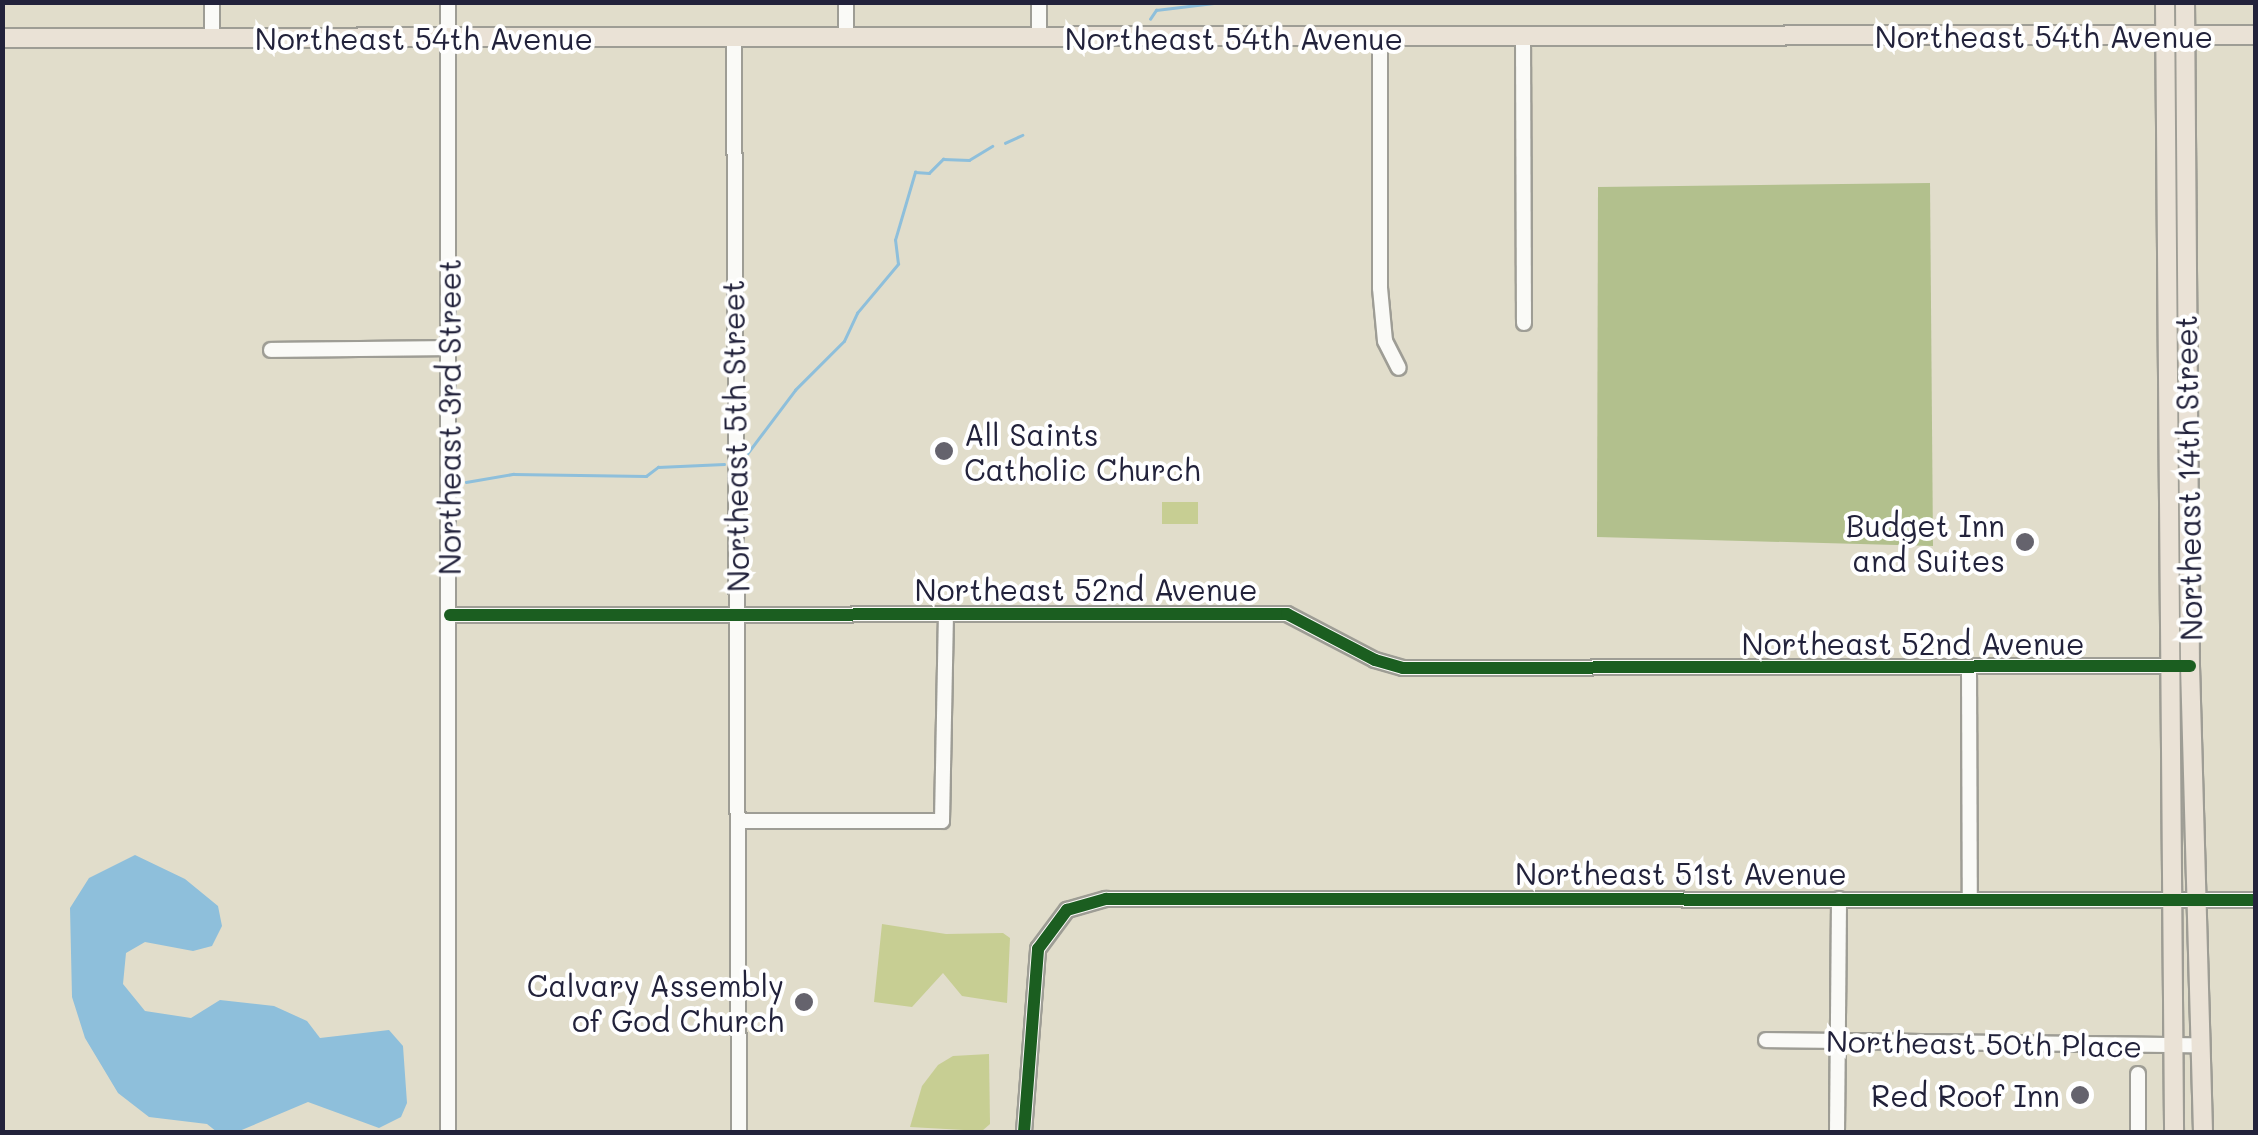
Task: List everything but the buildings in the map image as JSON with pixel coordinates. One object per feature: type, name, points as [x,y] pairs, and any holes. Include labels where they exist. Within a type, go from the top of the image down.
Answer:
[{"type":"main road","name":"Northeast 14th Street","points":[[2165,2],[2174,1132]]},
{"type":"main road","name":"Northeast 14th Street","points":[[2185,2],[2190,666],[2202,1132]]},
{"type":"main road","name":"Northeast 54th Avenue","points":[[2,38],[2256,35]]},
{"type":"street","points":[[212,2],[212,38]]},
{"type":"street","name":"Northeast 3rd Street","points":[[448,2],[448,1132]]},
{"type":"street","points":[[846,2],[846,39]]},
{"type":"street","points":[[1039,2],[1039,39]]},
{"type":"street","points":[[1380,38],[1380,288],[1385,341],[1399,368]]},
{"type":"street","points":[[1522,38],[1524,323]]},
{"type":"street","name":"Northeast 5th Street","points":[[734,40],[740,1132]]},
{"type":"street","points":[[271,350],[448,348]]},
{"type":"street","name":"Northeast 52nd Avenue","points":[[450,615],[1287,614],[1375,660],[1404,668],[2190,666]]},
{"type":"street","points":[[740,821],[942,822],[946,615]]},
{"type":"street","points":[[1969,668],[1970,898]]},
{"type":"street","name":"Northeast 51st Avenue","points":[[1024,1132],[1038,949],[1067,910],[1106,899],[2256,900]]},
{"type":"street","points":[[1836,1132],[1839,899]]},
{"type":"street","name":"Northeast 50th Place","points":[[1766,1040],[2202,1046]]},
{"type":"street","points":[[2138,1074],[2138,1132]]},
{"type":"green space","points":[[1930,183],[1933,546],[1597,537],[1598,187]]},
{"type":"green space","points":[[1162,502],[1198,502],[1198,524],[1162,524]]},
{"type":"green space","points":[[882,924],[946,934],[1003,933],[1010,938],[1007,1003],[962,996],[943,973],[912,1007],[874,1002]]},
{"type":"green space","points":[[989,1054],[990,1124],[982,1131],[910,1127],[922,1086],[938,1065],[953,1056]]},
{"type":"water","points":[[135,855],[185,879],[218,906],[222,926],[212,946],[193,951],[145,942],[126,953],[123,984],[145,1011],[191,1018],[220,1000],[274,1006],[307,1021],[320,1038],[389,1030],[403,1046],[407,1103],[401,1117],[379,1128],[308,1102],[237,1132],[217,1132],[207,1124],[149,1117],[118,1093],[85,1038],[72,997],[70,908],[89,878]]},
{"type":"waterway","points":[[1150,19],[1156,10],[1222,2]]},
{"type":"waterway","points":[[1005,143],[1022,135]]},
{"type":"waterway","points":[[744,458],[795,390],[844,341],[857,313],[898,264],[895,240],[915,172],[929,173],[943,159],[969,160],[992,146]]},
{"type":"waterway","points":[[466,482],[513,474],[646,476],[658,467],[724,464]]},
{"type":"cycle path","points":[[450,615],[1287,614],[1375,660],[1403,668],[2190,666]]},
{"type":"cycle path","points":[[1024,1132],[1038,949],[1067,910],[1106,899],[2256,900]]},
{"type":"place","name":"All Saints Catholic Church","points":[[944,451]]},
{"type":"place","name":"Budget Inn and Suites","points":[[2025,542]]},
{"type":"place","name":"Calvary Assembly of God Church","points":[[804,1002]]},
{"type":"place","name":"Red Roof Inn","points":[[2080,1095]]}]
